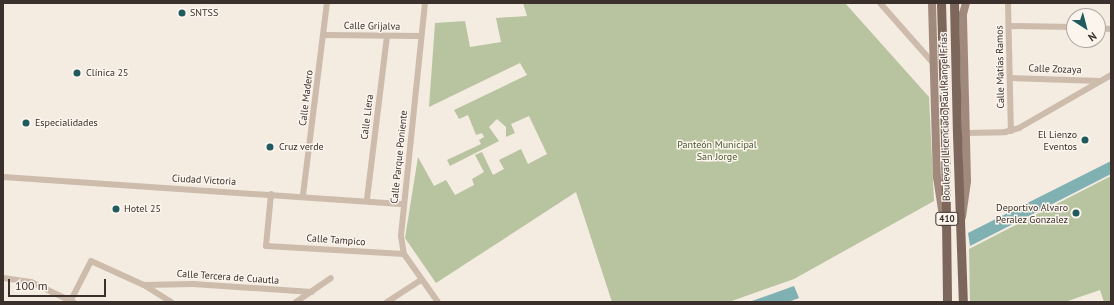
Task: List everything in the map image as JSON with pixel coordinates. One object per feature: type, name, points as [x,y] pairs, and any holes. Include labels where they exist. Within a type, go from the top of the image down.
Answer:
[{"type":"main road","points":[[932,3],[937,177],[947,231]]},
{"type":"main road","name":"Boulevard Licenciado Raúl Rangel Frías","points":[[941,3],[947,231],[947,302]]},
{"type":"main road","name":"Boulevard Licenciado Raúl Rangel Frías","points":[[954,3],[962,134],[959,228],[963,302]]},
{"type":"main road","points":[[962,134],[966,3]]},
{"type":"main road","points":[[934,60],[949,47],[964,53]]},
{"type":"main road","points":[[934,60],[951,68],[964,63]]},
{"type":"street","name":"Calle Madero","points":[[303,195],[327,3]]},
{"type":"street","name":"Calle Parque Poniente","points":[[425,3],[420,36],[401,236],[404,254],[438,302]]},
{"type":"street","points":[[880,3],[934,60]]},
{"type":"street","name":"Calle Matías Ramos","points":[[1008,3],[1011,131]]},
{"type":"street","points":[[1009,26],[1066,27]]},
{"type":"street","name":"Calle Grijalva","points":[[324,35],[420,36]]},
{"type":"street","name":"Calle Llera","points":[[366,199],[387,36]]},
{"type":"street","points":[[962,134],[1011,131],[1111,75]]},
{"type":"street","name":"Calle Zozaya","points":[[1010,78],[1100,81]]},
{"type":"street","name":"Ciudad Victoria","points":[[3,177],[366,199],[404,204]]},
{"type":"street","name":"Calle Tampico","points":[[272,194],[266,246],[404,254]]},
{"type":"street","points":[[3,278],[31,282],[71,302],[88,262],[144,285],[170,302]]},
{"type":"street","points":[[296,302],[331,278]]},
{"type":"street","points":[[387,302],[421,280]]},
{"type":"street","name":"Calle Tercera de Cuautla","points":[[144,285],[193,284],[312,292]]},
{"type":"green space","name":"Panteón Municipal San Jorge","points":[[523,3],[845,3],[929,97],[934,201],[794,279],[729,302],[612,302],[576,192],[436,283],[405,238],[418,157],[434,186],[446,180],[455,195],[474,185],[472,179],[484,172],[475,155],[482,152],[493,175],[504,169],[499,160],[521,149],[528,164],[547,154],[529,116],[511,124],[515,133],[506,137],[506,127],[497,119],[489,127],[499,141],[450,166],[447,160],[481,144],[479,140],[484,137],[482,133],[476,135],[468,115],[459,119],[454,110],[527,75],[520,63],[429,107],[435,23],[465,21],[470,47],[501,42],[496,18],[527,16]]},
{"type":"green space","name":"Deportivo Alvaro Peralez Gonzalez","points":[[1111,176],[1111,302],[1104,302],[1100,290],[1065,302],[970,302],[969,249]]},
{"type":"water","points":[[1111,161],[1111,174],[970,246],[968,233]]},
{"type":"water","points":[[794,286],[799,298],[788,302],[749,302]]},
{"type":"place","name":"SNTSS","points":[[182,13]]},
{"type":"place","name":"Clínica 25","points":[[77,73]]},
{"type":"place","name":"Especialidades","points":[[26,123]]},
{"type":"place","name":"El Lienzo Eventos","points":[[1085,140]]},
{"type":"place","name":"Cruz verde","points":[[270,147]]},
{"type":"place","name":"Hotel 25","points":[[116,209]]},
{"type":"place","name":"Deportivo Alvaro Peralez Gonzalez","points":[[1076,213]]}]
